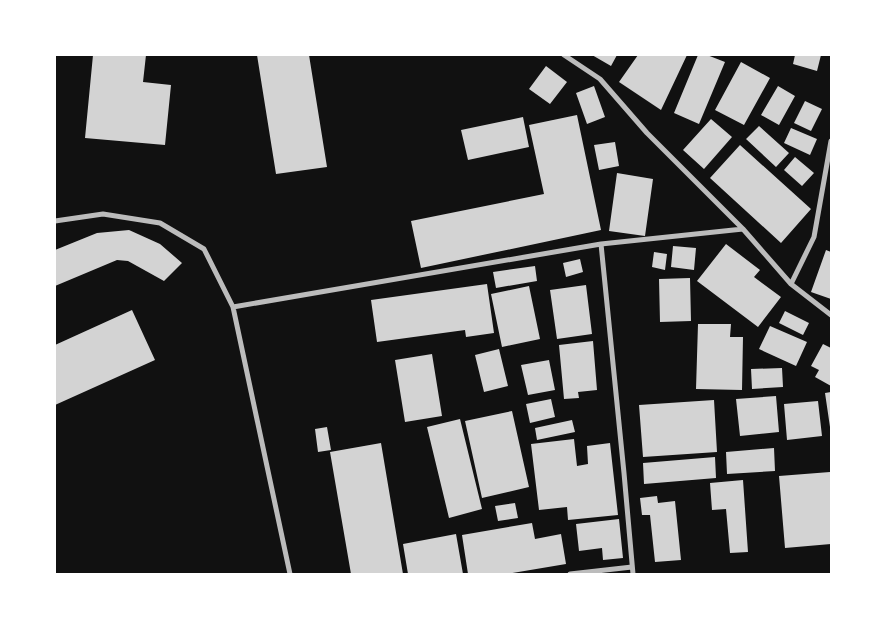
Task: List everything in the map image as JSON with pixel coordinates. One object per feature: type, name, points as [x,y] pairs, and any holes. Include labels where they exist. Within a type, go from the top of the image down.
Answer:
[{"type":"street","points":[[564,55],[600,79],[647,133],[743,229],[791,284],[831,315]]},
{"type":"street","points":[[791,284],[814,238],[831,142]]},
{"type":"street","points":[[55,221],[103,214],[160,223],[204,249],[233,307],[290,574]]},
{"type":"street","points":[[233,307],[602,244],[743,229]]},
{"type":"street","points":[[602,244],[633,574]]},
{"type":"street","points":[[570,574],[632,567]]},
{"type":"building","points":[[93,55],[146,55],[143,82],[171,85],[165,145],[85,138]]},
{"type":"building","points":[[257,55],[309,55],[327,167],[276,174]]},
{"type":"building","points":[[592,55],[617,55],[611,66]]},
{"type":"building","points":[[638,55],[687,55],[661,110],[619,82]]},
{"type":"building","points":[[698,55],[707,55],[725,62],[699,124],[674,113]]},
{"type":"building","points":[[795,55],[821,55],[817,71],[793,64]]},
{"type":"building","points":[[741,62],[770,78],[744,125],[715,110]]},
{"type":"building","points":[[546,66],[567,82],[550,104],[529,89]]},
{"type":"building","points":[[594,86],[605,117],[587,124],[576,93]]},
{"type":"building","points":[[778,86],[795,96],[779,125],[761,115]]},
{"type":"building","points":[[805,101],[822,109],[811,131],[794,123]]},
{"type":"building","points":[[577,115],[601,230],[421,268],[411,221],[544,194],[529,125]]},
{"type":"building","points":[[523,117],[529,147],[468,160],[461,130]]},
{"type":"building","points":[[711,119],[732,137],[704,169],[683,150]]},
{"type":"building","points":[[759,126],[789,153],[776,167],[746,139]]},
{"type":"building","points":[[791,128],[817,139],[810,155],[784,143]]},
{"type":"building","points":[[615,142],[619,166],[599,170],[594,145]]},
{"type":"building","points":[[740,145],[811,209],[781,243],[710,178]]},
{"type":"building","points":[[795,157],[814,173],[802,186],[784,170]]},
{"type":"building","points":[[617,173],[653,179],[645,236],[609,231]]},
{"type":"building","points":[[129,230],[160,244],[182,263],[164,281],[128,261],[117,260],[55,286],[55,250],[97,233]]},
{"type":"building","points":[[726,244],[760,270],[754,277],[781,297],[758,327],[697,281]]},
{"type":"building","points":[[673,246],[696,248],[694,270],[671,267]]},
{"type":"building","points":[[826,250],[831,252],[831,299],[811,292]]},
{"type":"building","points":[[654,252],[667,254],[665,270],[652,267]]},
{"type":"building","points":[[580,259],[583,272],[566,277],[563,263]]},
{"type":"building","points":[[535,266],[537,281],[496,288],[493,272]]},
{"type":"building","points":[[690,278],[691,321],[660,322],[659,279]]},
{"type":"building","points":[[487,284],[494,333],[466,337],[465,330],[377,342],[371,300]]},
{"type":"building","points":[[586,285],[592,334],[557,339],[550,290]]},
{"type":"building","points":[[529,286],[540,339],[502,347],[491,294]]},
{"type":"building","points":[[132,310],[155,360],[55,405],[55,345]]},
{"type":"building","points":[[785,311],[809,323],[803,335],[779,323]]},
{"type":"building","points":[[698,324],[731,324],[730,337],[743,337],[742,390],[696,389]]},
{"type":"building","points":[[770,326],[807,342],[796,366],[759,349]]},
{"type":"building","points":[[593,341],[597,390],[578,392],[579,398],[564,399],[559,345]]},
{"type":"building","points":[[823,344],[831,348],[831,386],[815,377],[819,370],[811,366]]},
{"type":"building","points":[[499,349],[508,386],[484,392],[475,355]]},
{"type":"building","points":[[432,354],[442,416],[405,422],[395,360]]},
{"type":"building","points":[[549,360],[555,390],[528,395],[521,365]]},
{"type":"building","points":[[782,368],[783,387],[752,389],[751,369]]},
{"type":"building","points":[[831,392],[831,427],[830,427],[825,393]]},
{"type":"building","points":[[776,396],[779,432],[740,436],[736,399]]},
{"type":"building","points":[[551,399],[555,417],[530,423],[526,404]]},
{"type":"building","points":[[714,400],[717,452],[643,457],[639,405]]},
{"type":"building","points":[[818,401],[822,436],[787,440],[784,404]]},
{"type":"building","points":[[512,411],[529,487],[482,498],[465,421]]},
{"type":"building","points":[[460,419],[482,509],[449,518],[427,427]]},
{"type":"building","points":[[572,420],[575,432],[537,440],[535,428]]},
{"type":"building","points":[[327,427],[331,450],[318,452],[315,429]]},
{"type":"building","points":[[574,439],[577,466],[588,464],[587,446],[610,443],[618,515],[568,520],[567,507],[539,510],[531,444]]},
{"type":"building","points":[[381,443],[403,574],[351,574],[330,452]]},
{"type":"building","points":[[774,448],[775,471],[727,474],[726,452]]},
{"type":"building","points":[[715,457],[716,478],[644,484],[643,463]]},
{"type":"building","points":[[830,472],[831,544],[785,548],[779,476]]},
{"type":"building","points":[[743,480],[748,552],[730,553],[726,509],[712,510],[710,483]]},
{"type":"building","points":[[657,496],[658,503],[675,501],[681,560],[655,562],[650,515],[642,515],[640,498]]},
{"type":"building","points":[[515,503],[518,518],[498,521],[495,506]]},
{"type":"building","points":[[619,519],[623,558],[603,560],[602,548],[579,551],[576,524]]},
{"type":"building","points":[[532,523],[535,539],[561,534],[566,564],[506,574],[468,574],[462,535]]},
{"type":"building","points":[[456,534],[463,574],[408,574],[403,544]]}]
